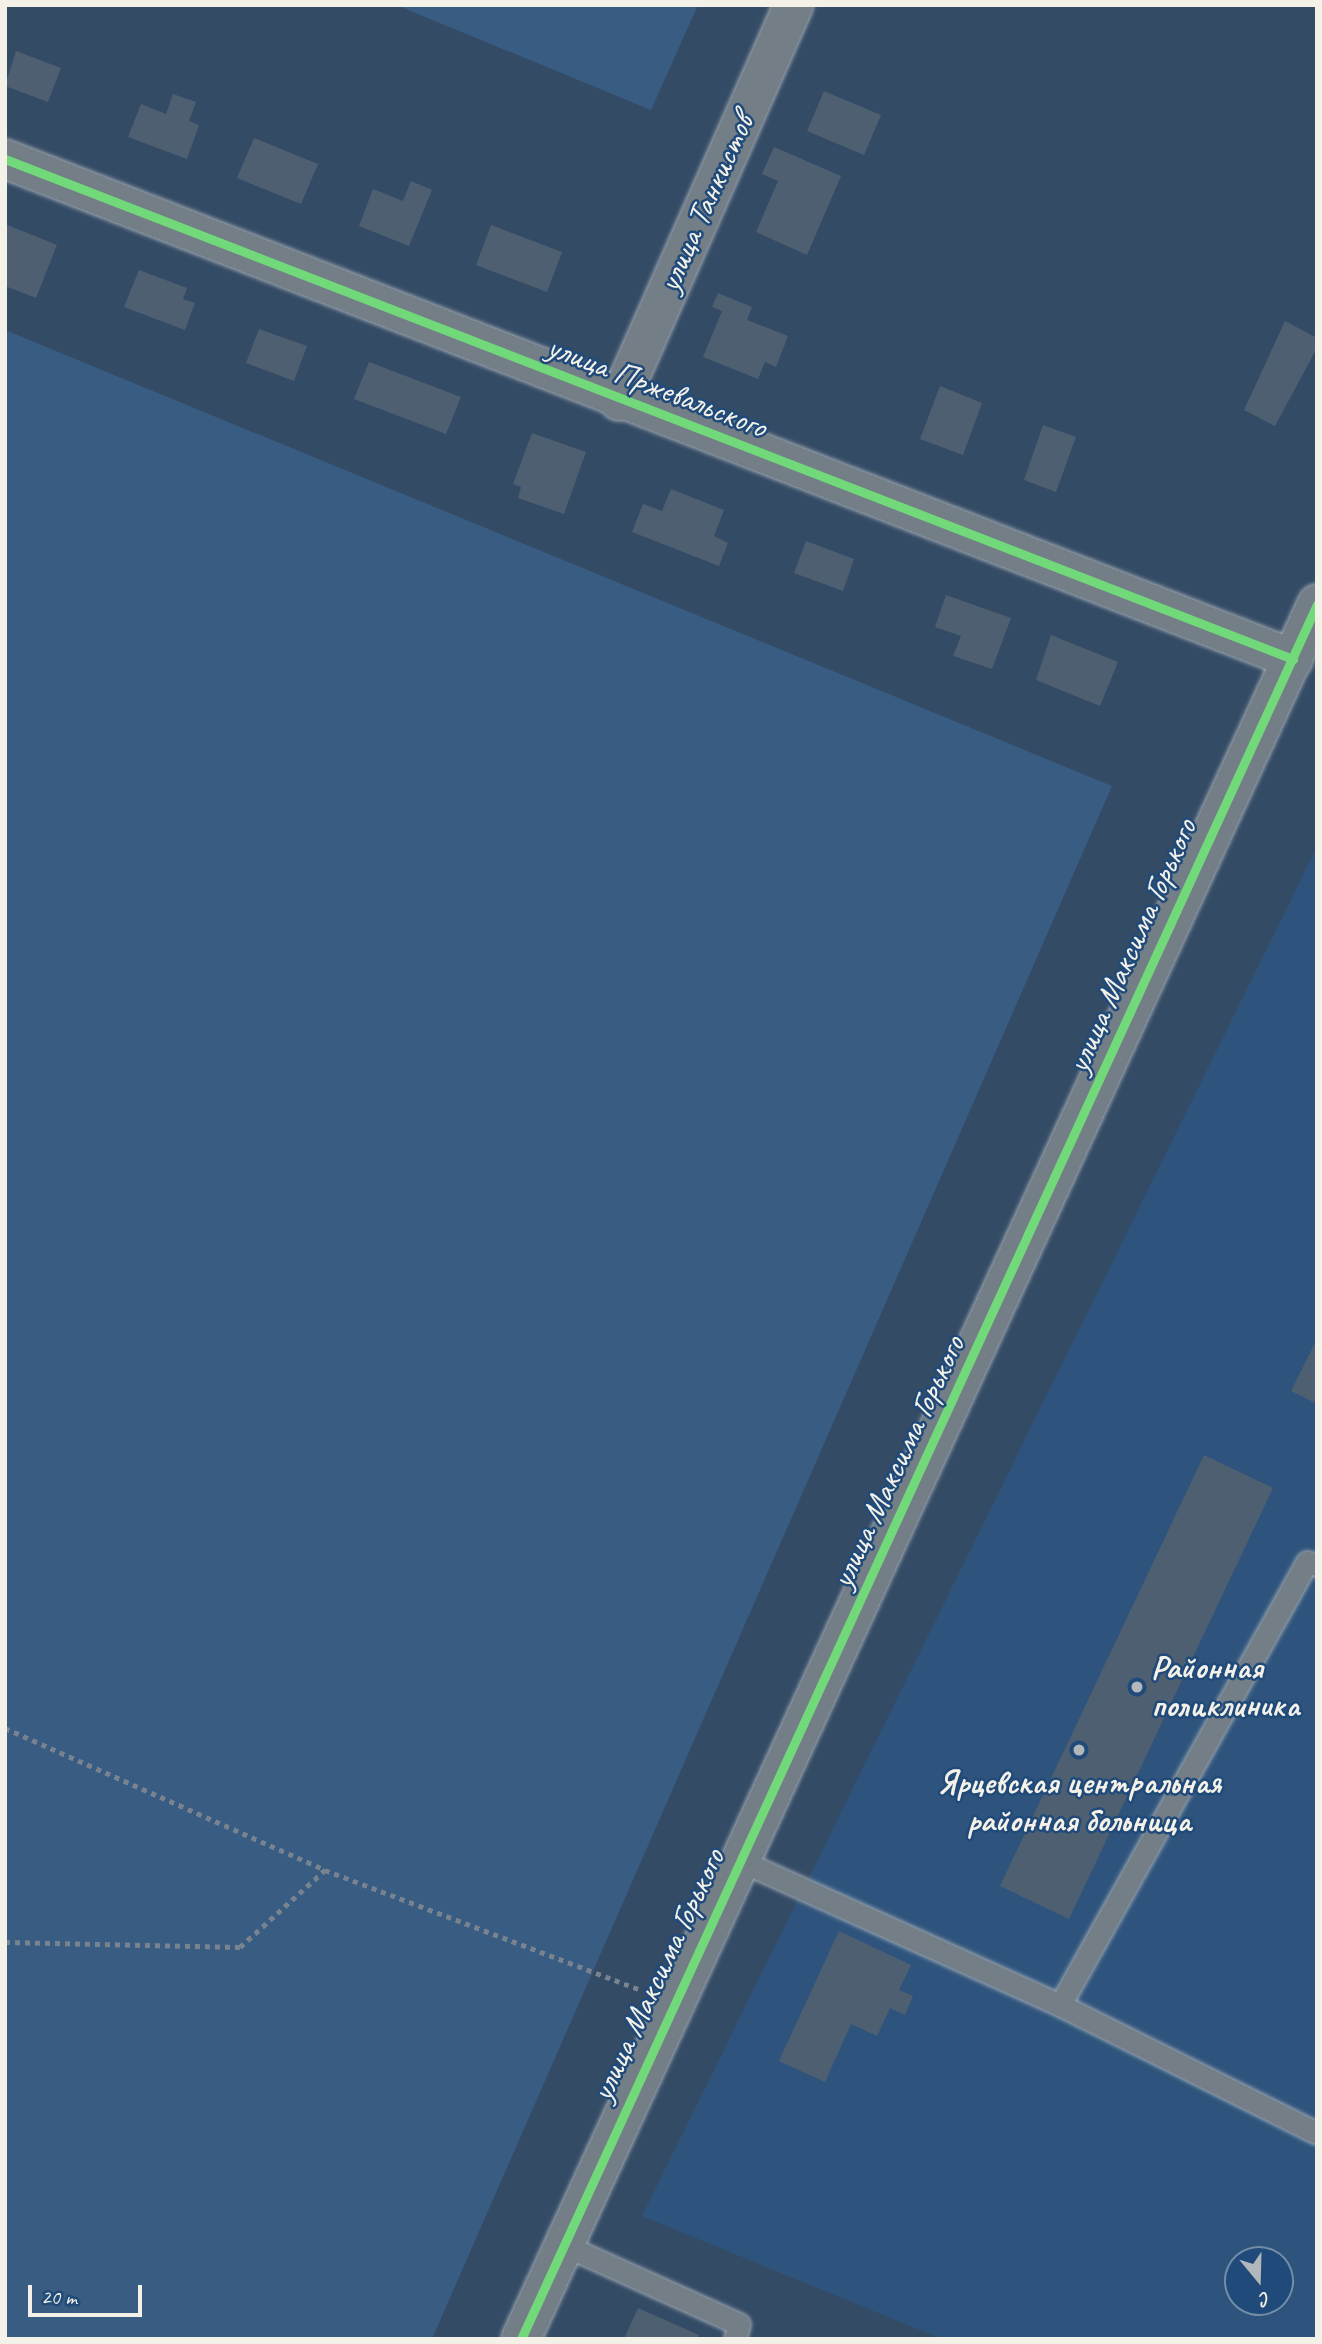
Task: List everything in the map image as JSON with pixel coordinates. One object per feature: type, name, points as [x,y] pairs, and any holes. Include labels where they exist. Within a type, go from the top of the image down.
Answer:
[{"type":"street","name":"улица Танкистов","points":[[619,401],[794,5]]},
{"type":"street","name":"улица Пржевальского","points":[[5,159],[619,401],[1293,659]]},
{"type":"street","name":"улица Максима Горького","points":[[521,2339],[1317,604]]},
{"type":"lane","points":[[1060,2006],[1307,1562],[1317,1565]]},
{"type":"lane","points":[[741,1861],[1060,2006],[1317,2133]]},
{"type":"lane","points":[[564,2245],[739,2324],[735,2339]]},
{"type":"path","points":[[5,1728],[325,1870],[675,2003]]},
{"type":"path","points":[[5,1942],[240,1947],[325,1870]]},
{"type":"shaded area","points":[[396,5],[698,5],[651,110]]},
{"type":"shaded area","points":[[5,330],[1112,786],[432,2339],[5,2339]]},
{"type":"shaded area","points":[[1317,847],[1317,2339],[942,2339],[642,2216]]},
{"type":"building","points":[[16,51],[61,68],[48,102],[5,86]]},
{"type":"building","points":[[824,91],[881,115],[864,155],[807,131]]},
{"type":"building","points":[[173,94],[196,102],[189,121],[199,125],[187,159],[128,137],[141,104],[166,114]]},
{"type":"building","points":[[254,138],[318,164],[301,204],[237,178]]},
{"type":"building","points":[[774,147],[841,176],[807,255],[756,232],[778,181],[762,174]]},
{"type":"building","points":[[411,181],[432,190],[409,246],[359,226],[373,189],[403,201]]},
{"type":"building","points":[[5,224],[57,245],[36,298],[5,286]]},
{"type":"building","points":[[491,225],[562,252],[547,292],[476,265]]},
{"type":"building","points":[[139,270],[187,288],[183,299],[195,303],[185,330],[124,307]]},
{"type":"building","points":[[718,293],[752,307],[747,320],[788,336],[776,367],[765,362],[758,379],[703,357],[722,311],[712,307]]},
{"type":"building","points":[[1285,321],[1317,338],[1317,348],[1275,426],[1244,410]]},
{"type":"building","points":[[259,329],[307,346],[294,381],[246,363]]},
{"type":"building","points":[[369,362],[461,397],[446,434],[354,399]]},
{"type":"building","points":[[940,386],[982,403],[963,455],[920,439]]},
{"type":"building","points":[[1043,425],[1076,437],[1056,492],[1024,480]]},
{"type":"building","points":[[532,433],[586,452],[564,514],[518,498],[521,487],[513,484]]},
{"type":"building","points":[[671,489],[724,510],[714,536],[728,543],[719,566],[632,532],[643,504],[662,511]]},
{"type":"building","points":[[806,541],[854,559],[843,591],[794,573]]},
{"type":"building","points":[[946,595],[1011,618],[992,669],[953,656],[961,636],[935,627]]},
{"type":"building","points":[[1051,635],[1118,662],[1100,706],[1036,680]]},
{"type":"building","points":[[1317,1339],[1317,1404],[1291,1391]]},
{"type":"building","name":"Районная поликлиника","points":[[1204,1455],[1273,1488],[1069,1919],[1000,1886]]},
{"type":"building","points":[[839,1931],[911,1965],[899,1990],[913,1996],[905,2015],[890,2008],[877,2036],[851,2024],[825,2082],[779,2061]]},
{"type":"building","points":[[638,2308],[699,2335],[697,2339],[624,2339]]},
{"type":"cycle path","points":[[5,159],[1293,659]]},
{"type":"cycle path","points":[[521,2339],[1317,604]]},
{"type":"place","name":"Районная поликлиника","points":[[1137,1687]]},
{"type":"place","name":"Ярцевская центральная районная больница","points":[[1079,1750]]}]
